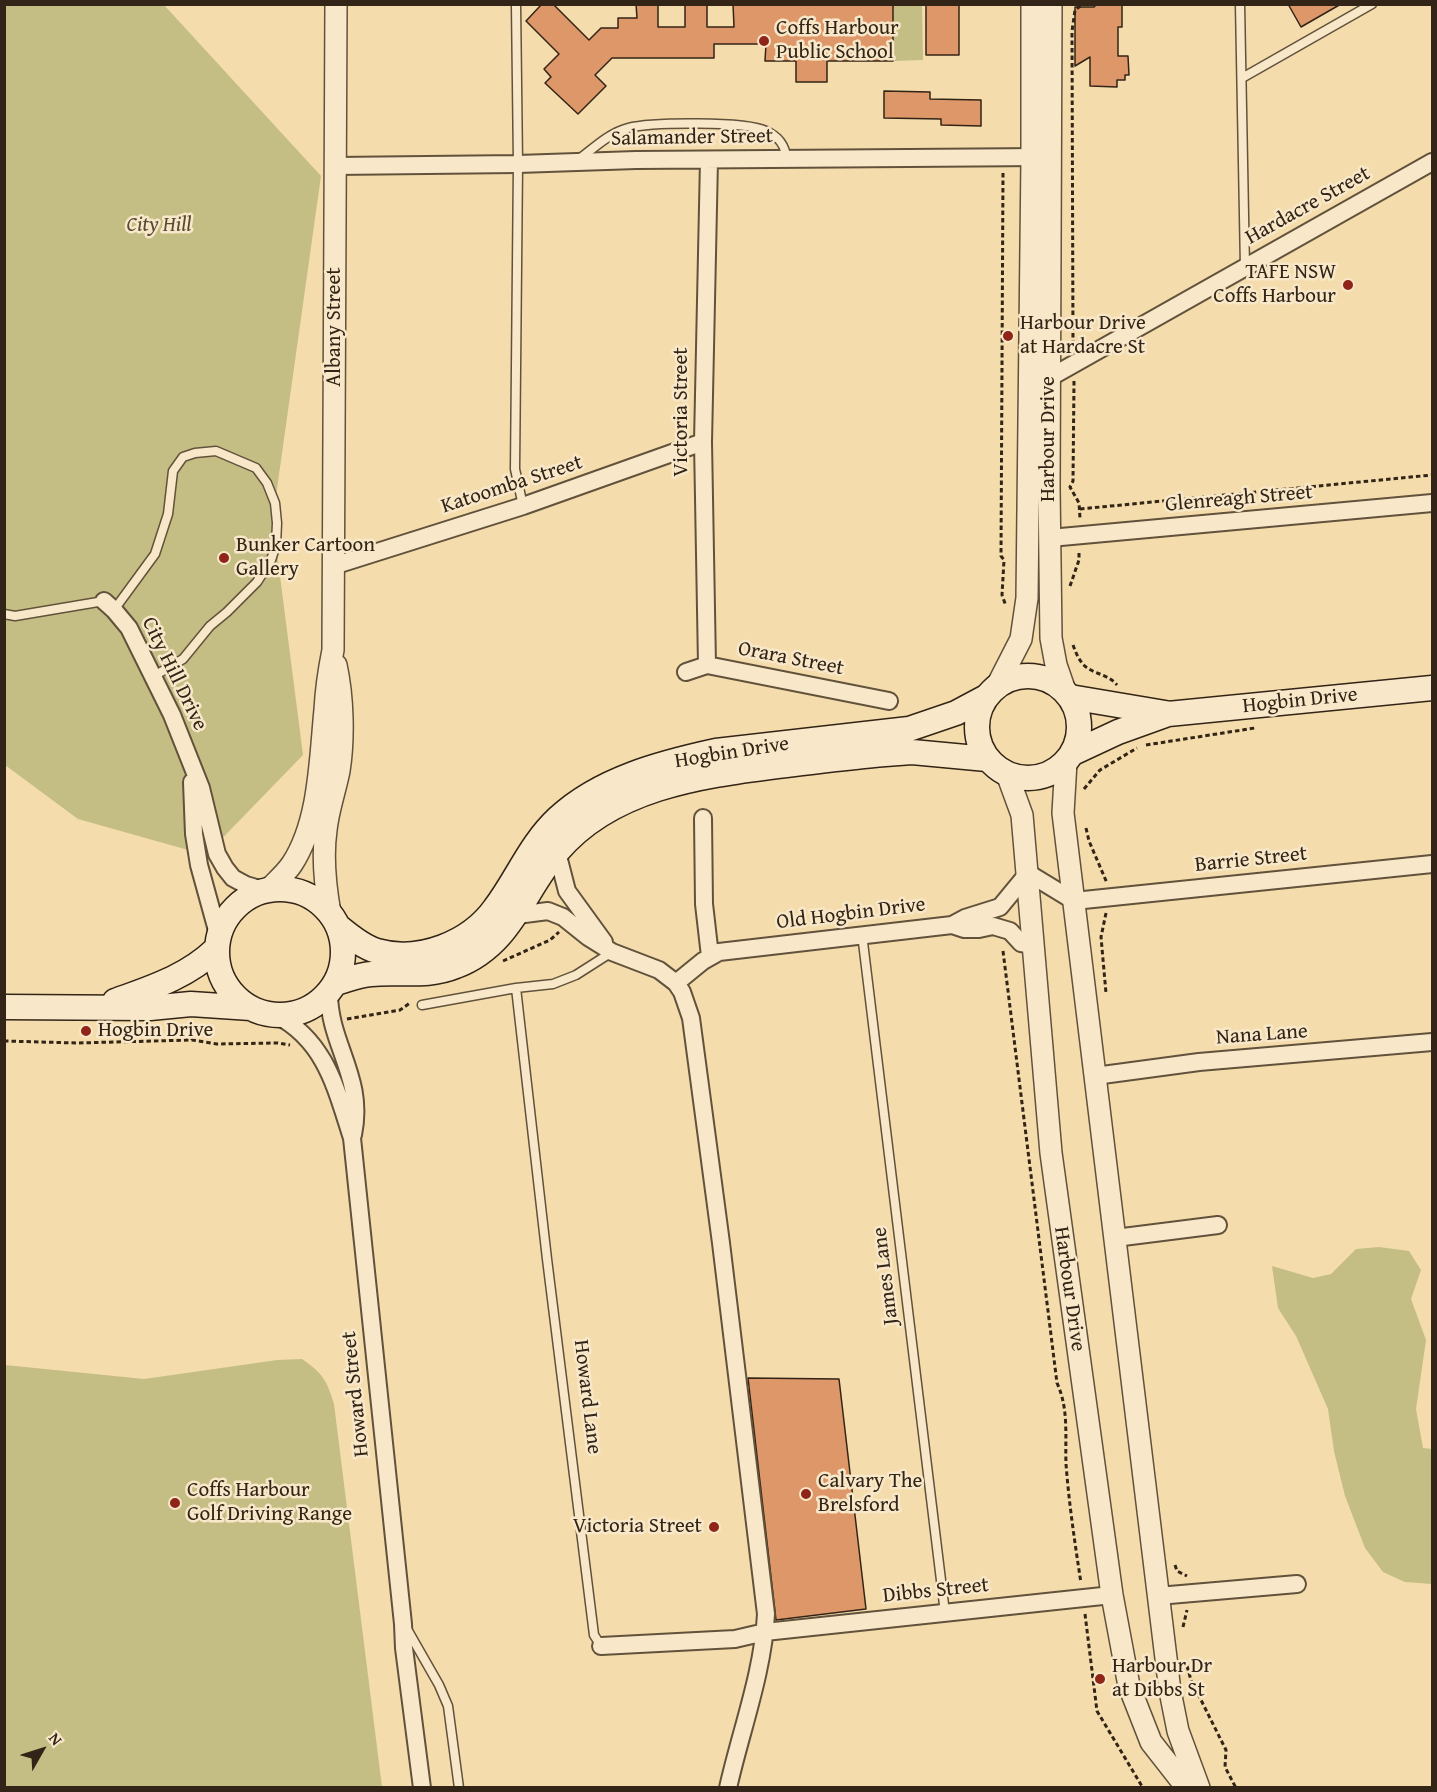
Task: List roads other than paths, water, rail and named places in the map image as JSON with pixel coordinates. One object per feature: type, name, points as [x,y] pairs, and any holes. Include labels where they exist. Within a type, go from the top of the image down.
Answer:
[{"type":"main road","points":[[1018,676],[1040,676],[1054,682],[1068,694],[1077,710],[1080,724],[1078,739],[1070,757],[1054,772],[1039,778],[1023,778],[1007,774],[987,759],[979,744],[976,728],[978,712],[992,690],[1018,676]]},
{"type":"main road","name":"Hogbin Drive","points":[[1070,757],[1118,732],[1168,714],[1432,688]]},
{"type":"main road","name":"Hogbin Drive","points":[[334,920],[357,942],[376,951],[401,955],[423,953],[444,947],[478,927],[494,910],[529,852],[541,835],[558,818],[578,802],[613,783],[639,772],[716,751],[909,729],[956,713],[992,690]]},
{"type":"main road","name":"Hogbin Drive","points":[[1068,694],[1168,714]]},
{"type":"main road","name":"Hogbin Drive","points":[[332,988],[372,974],[412,975],[456,966],[475,957],[493,943],[517,915],[556,852],[579,830],[602,813],[653,790],[724,772],[894,753],[912,752],[987,759]]},
{"type":"main road","points":[[4,1006],[150,1008],[191,1004],[251,1008],[276,1015],[296,1014],[314,1006],[332,988],[342,965],[343,946],[334,920],[318,901],[304,892],[287,888],[267,889],[243,899],[227,915],[217,942],[203,962],[148,990],[103,1006]]},
{"type":"main road","points":[[217,942],[218,967],[225,984],[236,998],[251,1008]]},
{"type":"street","name":"Albany Street","points":[[267,889],[293,863],[311,814],[320,775],[327,686],[333,650],[336,4]]},
{"type":"street","name":"Harbour Drive","points":[[1032,4],[1041,157],[1049,378],[1051,638],[1056,665],[1068,694]]},
{"type":"street","name":"Harbour Drive","points":[[992,690],[1021,639],[1027,598],[1041,157],[1050,4]]},
{"type":"street","name":"Salamander Street","points":[[335,166],[1041,157]]},
{"type":"street","name":"Victoria Street","points":[[707,665],[704,442],[709,160]]},
{"type":"street","name":"Hardacre Street","points":[[1049,378],[1432,162]]},
{"type":"street","name":"Katoomba Street","points":[[333,566],[523,506],[704,442]]},
{"type":"street","name":"Glenreagh Street","points":[[1050,538],[1432,503]]},
{"type":"street","name":"City Hill Drive","points":[[109,605],[129,628],[176,724],[201,788],[217,854],[234,878],[246,885],[267,889]]},
{"type":"street","name":"Albany Street","points":[[333,650],[341,687],[339,770],[326,829],[324,874],[334,920]]},
{"type":"street","name":"Orara Street","points":[[686,672],[707,665],[889,701]]},
{"type":"street","points":[[1070,757],[1063,813],[1158,1596],[1178,1731],[1199,1788]]},
{"type":"street","name":"City Hill Drive","points":[[191,766],[194,834],[217,942]]},
{"type":"street","name":"Harbour Drive","points":[[1007,774],[1022,815],[1051,1153],[1112,1595],[1129,1686],[1151,1742],[1187,1788]]},
{"type":"street","points":[[703,818],[704,904],[710,956]]},
{"type":"street","points":[[556,852],[567,891],[612,952]]},
{"type":"street","name":"Barrie Street","points":[[1074,901],[1432,864]]},
{"type":"street","points":[[952,925],[964,918],[1000,907],[1028,873],[1074,901]]},
{"type":"street","points":[[517,915],[548,911],[569,921],[588,937],[612,952],[659,970],[676,983],[692,1018],[766,1614],[765,1632],[754,1686],[738,1740],[728,1788]]},
{"type":"street","name":"Old Hogbin Drive","points":[[676,983],[710,956],[728,951],[862,934],[952,925],[979,930],[993,926],[1010,931],[1021,943],[1034,945]]},
{"type":"street","name":"Howard Street","points":[[332,988],[329,1008],[333,1027],[352,1077],[355,1098],[356,1115],[352,1138]]},
{"type":"street","name":"Howard Street","points":[[276,1015],[298,1029],[319,1054],[330,1072],[352,1138],[404,1648],[422,1788]]},
{"type":"street","name":"Nana Lane","points":[[1095,1076],[1199,1062],[1432,1042]]},
{"type":"street","points":[[1115,1238],[1218,1225]]},
{"type":"street","points":[[1158,1596],[1297,1584]]},
{"type":"street","name":"Dibbs Street","points":[[765,1632],[1112,1595]]},
{"type":"street","name":"Howard Lane","points":[[601,1646],[735,1639],[765,1632]]},
{"type":"lane","points":[[516,4],[518,164],[515,469],[523,506]]},
{"type":"lane","points":[[1240,4],[1245,268]]},
{"type":"lane","points":[[1242,78],[1372,4]]},
{"type":"lane","points":[[575,162],[610,136],[623,130],[640,125],[678,124],[760,128],[780,141],[786,159]]},
{"type":"lane","points":[[4,614],[15,616],[109,605],[155,554],[168,514],[173,471],[183,457],[216,451],[256,468],[267,483],[275,503],[276,545],[272,560],[257,582],[210,626],[183,659],[154,676]]},
{"type":"lane","name":"James Lane","points":[[862,934],[945,1613]]},
{"type":"lane","points":[[422,1005],[516,988],[553,984],[568,978],[612,952]]},
{"type":"lane","name":"Howard Lane","points":[[516,988],[545,1248],[594,1635],[601,1646]]},
{"type":"lane","points":[[403,1624],[439,1685],[448,1706],[459,1788]]},
{"type":"place","name":"Coffs Harbour Public School","points":[[764,41]]},
{"type":"place","name":"TAFE NSW Coffs Harbour","points":[[1348,285]]},
{"type":"place","name":"Harbour Drive at Hardacre St","points":[[1008,336]]},
{"type":"place","name":"Bunker Cartoon Gallery","points":[[224,558]]},
{"type":"place","name":"Hogbin Drive","points":[[86,1031]]},
{"type":"place","name":"Calvary The Brelsford","points":[[806,1494]]},
{"type":"place","name":"Coffs Harbour Golf Driving Range","points":[[175,1503]]},
{"type":"place","name":"Victoria Street","points":[[714,1527]]},
{"type":"place","name":"Harbour Dr at Dibbs St","points":[[1100,1679]]},
{"type":"park label","name":"City Hill","points":[[159,226]]}]
